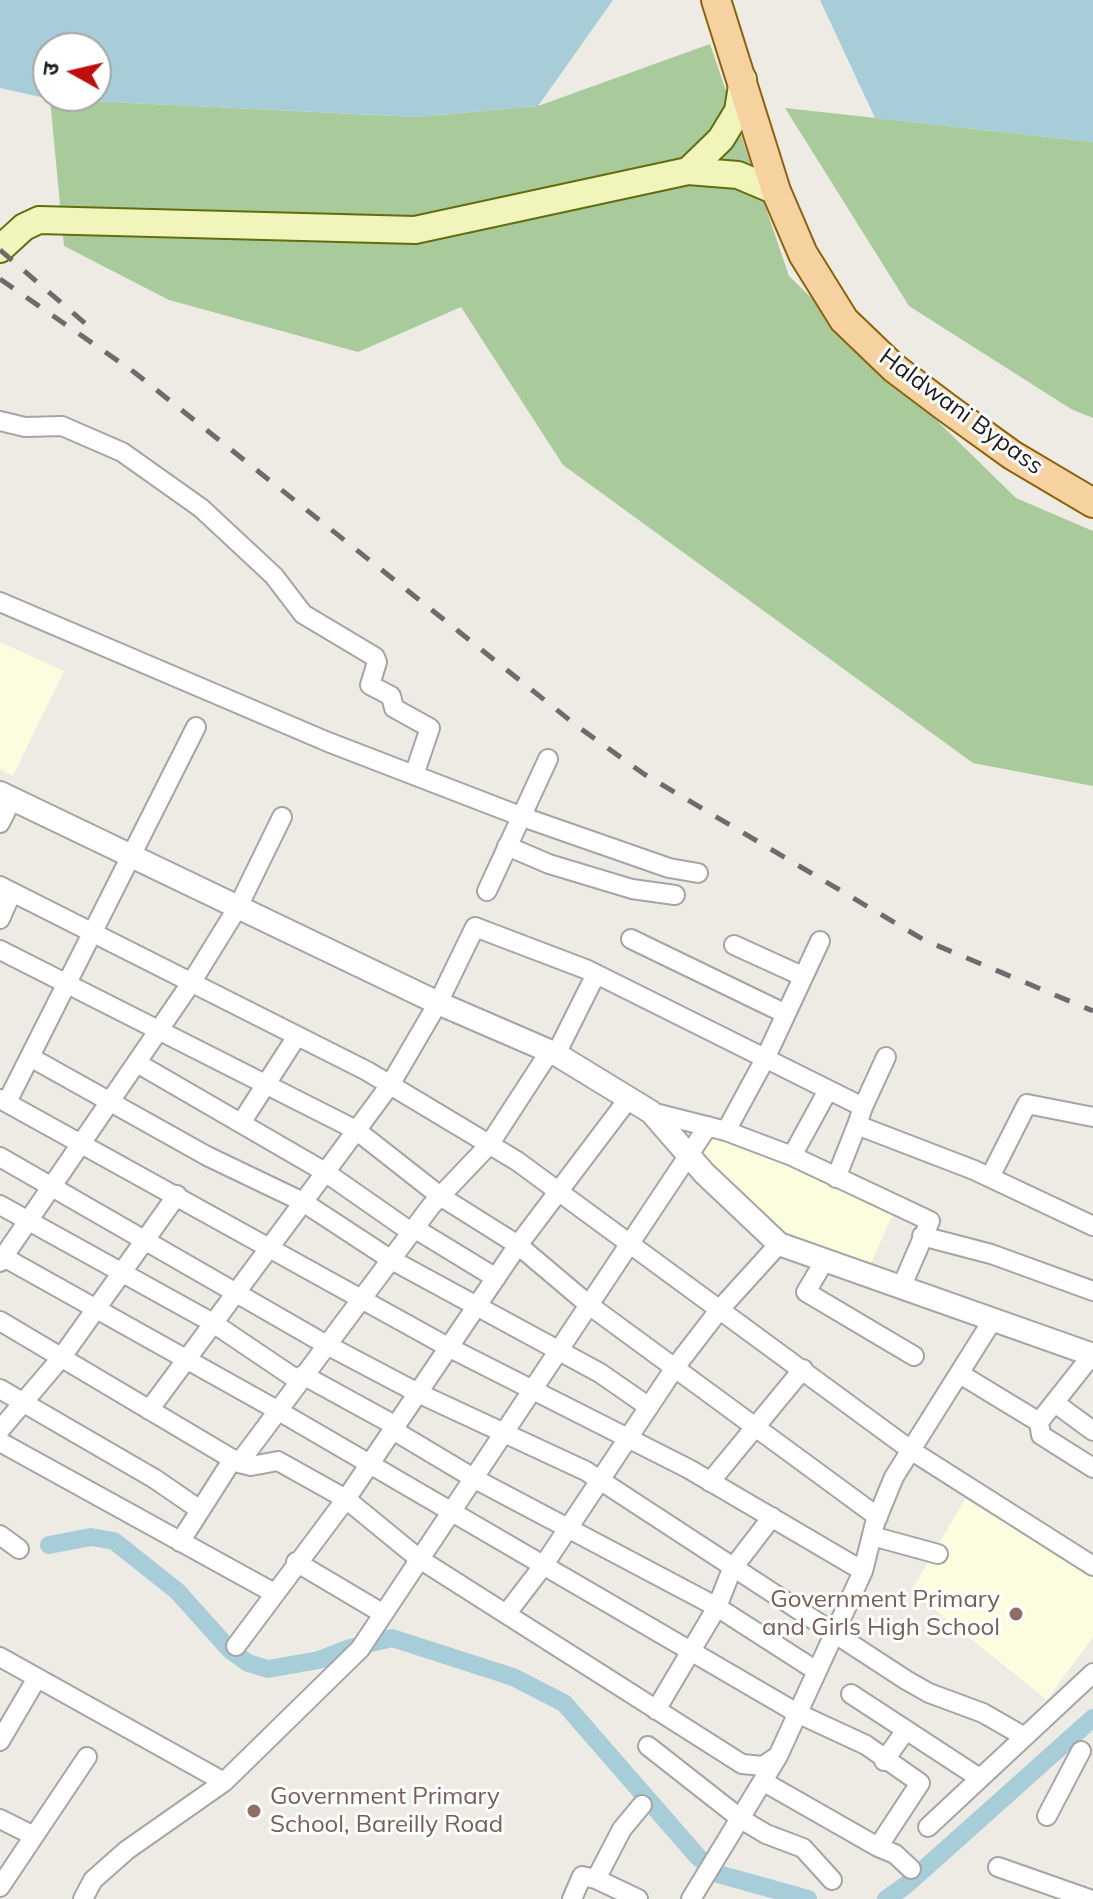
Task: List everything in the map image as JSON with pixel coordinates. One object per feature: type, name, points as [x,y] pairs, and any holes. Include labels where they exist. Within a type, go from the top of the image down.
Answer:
[{"type":"main road","name":"Haldwani Bypass","points":[[716,0],[776,191],[803,254],[844,320],[894,368],[947,408],[1012,455],[1093,503]]},
{"type":"main road","points":[[688,171],[721,139],[738,111],[743,79]]},
{"type":"main road","points":[[0,249],[24,227],[39,220],[415,230],[688,171],[738,175],[776,191]]},
{"type":"street","points":[[0,421],[25,427],[62,426],[122,452],[201,508],[274,576],[303,614],[375,657],[377,662],[370,685],[391,696],[394,708],[430,728],[414,775]]},
{"type":"street","points":[[0,602],[414,775],[669,868],[698,873]]},
{"type":"street","points":[[196,727],[134,857],[30,1057],[4,1100],[531,1392],[710,1482],[863,1571]]},
{"type":"street","points":[[487,891],[548,759]]},
{"type":"street","points":[[0,823],[6,796],[438,1003],[553,1053],[651,1112],[690,1157],[779,1244],[1093,1355],[1039,1422],[1041,1435],[1093,1468]]},
{"type":"street","points":[[282,817],[238,907],[191,983],[1,1258],[277,1410],[797,1713],[866,1745],[884,1761],[920,1783],[878,1847]]},
{"type":"street","points":[[507,846],[549,864],[632,889],[675,895]]},
{"type":"street","points":[[0,919],[6,889],[390,1085],[489,1145],[560,1193],[912,1451],[1093,1566]]},
{"type":"street","points":[[149,1410],[390,1085],[438,1003],[475,927],[596,974],[827,1092],[860,1116],[1093,1226]]},
{"type":"street","points":[[631,939],[786,1014]]},
{"type":"street","points":[[83,1899],[93,1880],[127,1850],[224,1782],[362,1645],[630,1244],[690,1157],[717,1128],[765,1059],[820,941]]},
{"type":"street","points":[[734,945],[802,976]]},
{"type":"street","points":[[0,950],[69,981],[356,1130],[440,1196],[518,1245],[589,1305],[878,1517]]},
{"type":"street","points":[[180,1542],[236,1461],[412,1230],[489,1145],[553,1053],[596,974]]},
{"type":"street","points":[[241,1123],[297,1036]]},
{"type":"street","points":[[30,1057],[207,1156],[303,1202],[390,1259],[475,1308],[600,1373],[649,1407]]},
{"type":"street","points":[[836,1178],[886,1057]]},
{"type":"street","points":[[137,1063],[325,1172],[412,1230],[496,1278]]},
{"type":"street","points":[[792,1156],[827,1092]]},
{"type":"street","points":[[236,1646],[346,1499],[518,1245],[629,1098]]},
{"type":"street","points":[[990,1177],[1027,1104],[1093,1117]]},
{"type":"street","points":[[651,1112],[717,1128],[792,1156],[930,1221],[901,1288]]},
{"type":"street","points":[[0,1157],[325,1344],[418,1393],[599,1479],[732,1569],[929,1693],[983,1713],[1023,1736]]},
{"type":"street","points":[[0,1430],[61,1358],[177,1195]]},
{"type":"street","points":[[0,1205],[213,1323],[301,1378],[395,1428],[475,1479],[570,1526],[717,1607],[815,1670]]},
{"type":"street","points":[[922,1236],[991,1254],[1093,1291]]},
{"type":"street","points":[[507,1613],[543,1566],[676,1366],[720,1309],[779,1244]]},
{"type":"street","points":[[825,1260],[806,1292],[914,1356]]},
{"type":"street","points":[[0,1321],[236,1461],[251,1466],[278,1461],[346,1499],[418,1558],[742,1764],[763,1766],[778,1756]]},
{"type":"street","points":[[691,1899],[778,1756],[833,1630],[863,1571],[878,1517],[894,1477],[992,1321]]},
{"type":"street","points":[[710,1482],[803,1369]]},
{"type":"street","points":[[960,1374],[1039,1422]]},
{"type":"street","points":[[0,1389],[200,1510]]},
{"type":"street","points":[[1055,1403],[1093,1431]]},
{"type":"street","points":[[0,1442],[274,1593]]},
{"type":"street","points":[[656,1710],[717,1607],[732,1569],[772,1517]]},
{"type":"street","points":[[0,1535],[19,1549]]},
{"type":"street","points":[[872,1536],[938,1554]]},
{"type":"street","points":[[296,1562],[382,1613]]},
{"type":"street","points":[[0,1657],[224,1782]]},
{"type":"street","points":[[928,1827],[978,1777],[1093,1673]]},
{"type":"street","points":[[0,1741],[37,1678]]},
{"type":"street","points":[[851,1694],[978,1777]]},
{"type":"street","points":[[884,1761],[906,1730]]},
{"type":"street","points":[[648,1746],[741,1819],[766,1834],[803,1848],[832,1880]]},
{"type":"street","points":[[1047,1816],[1081,1751]]},
{"type":"street","points":[[0,1887],[87,1757]]},
{"type":"street","points":[[764,1782],[895,1854],[911,1869]]},
{"type":"street","points":[[596,1879],[622,1829],[642,1805]]},
{"type":"street","points":[[0,1819],[34,1836]]},
{"type":"street","points":[[998,1867],[1089,1899]]},
{"type":"street","points":[[572,1899],[582,1876],[596,1879],[638,1899]]},
{"type":"shaded area","points":[[0,642],[64,671],[13,776],[0,769]]},
{"type":"shaded area","points":[[713,1137],[774,1158],[895,1210],[869,1267],[784,1235],[702,1156]]},
{"type":"shaded area","name":"Government Primary and Girls High School","points":[[965,1499],[1093,1575],[1093,1637],[1047,1700],[911,1591]]},
{"type":"green space","points":[[710,44],[789,276],[1016,498],[1093,531],[1093,786],[973,763],[563,465],[461,307],[358,352],[169,300],[64,246],[51,112],[112,112],[112,102],[417,117],[538,106]]},
{"type":"green space","points":[[785,108],[1093,142],[1093,418],[1071,409],[909,306]]},
{"type":"water","points":[[0,0],[613,0],[538,106],[417,117],[112,102],[112,32],[32,32],[32,95],[0,88]]},
{"type":"water","points":[[820,0],[1093,0],[1093,142],[875,118]]},
{"type":"waterway","points":[[49,1545],[91,1537],[114,1541],[177,1591],[230,1650],[248,1663],[268,1669],[319,1660],[350,1648],[392,1638],[513,1677],[564,1703],[698,1857],[718,1874],[808,1899]]},
{"type":"waterway","points":[[886,1899],[905,1886],[1093,1718]]},
{"type":"railway","points":[[0,250],[94,331]]},
{"type":"railway","points":[[0,279],[134,372],[577,726],[644,774],[924,940],[1093,1011]]},
{"type":"place","name":"Government Primary and Girls High School","points":[[1016,1614]]},
{"type":"place","name":"Government Primary School, Bareilly Road","points":[[254,1811]]}]
